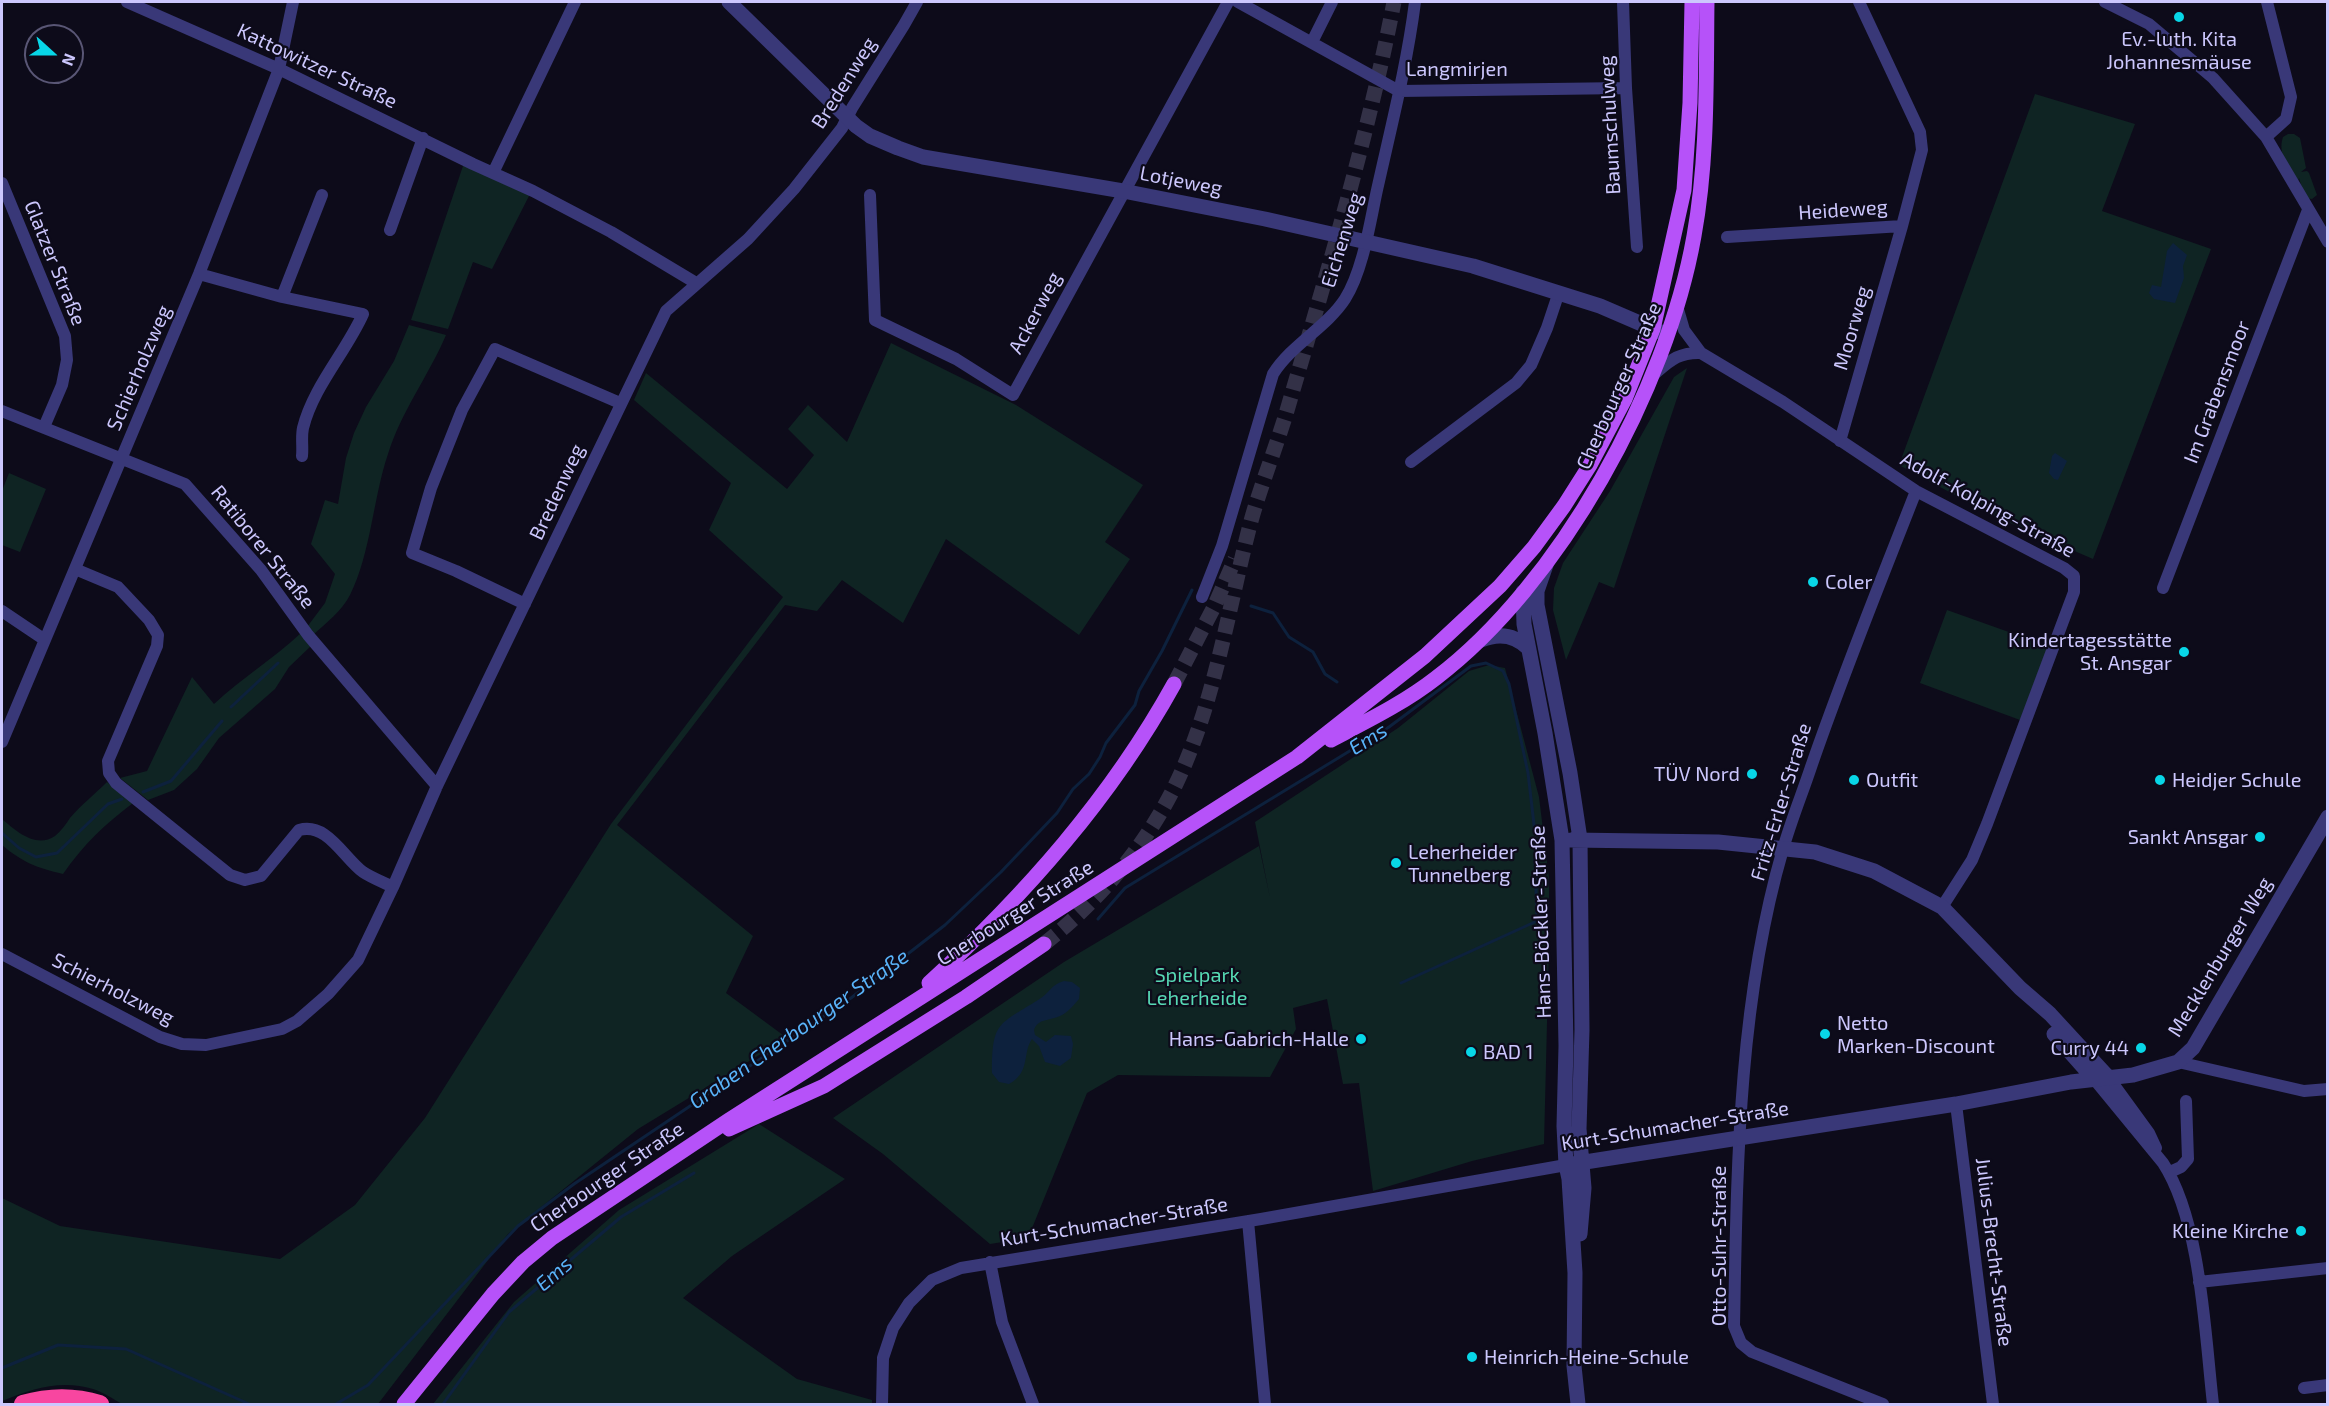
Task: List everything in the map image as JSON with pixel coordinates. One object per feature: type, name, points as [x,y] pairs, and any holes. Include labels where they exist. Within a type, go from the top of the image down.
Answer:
[{"type":"highway","points":[[24,1404],[54,1397],[70,1397],[100,1404]]},
{"type":"main road","name":"Cherbourger Straße","points":[[1297,757],[1425,656],[1500,586],[1564,506],[1590,465],[1625,399],[1653,329],[1683,190],[1690,103],[1692,2]]},
{"type":"main road","name":"Cherbourger Straße","points":[[404,1404],[486,1303],[524,1262],[576,1220],[1297,757],[1402,702],[1437,677],[1480,640],[1523,592],[1602,480],[1667,335],[1677,306],[1694,238],[1701,194],[1707,2]]},
{"type":"main road","points":[[1500,586],[1515,587],[1523,592],[1525,566],[1533,547]]},
{"type":"main road","points":[[898,1012],[959,955],[1072,835],[1136,749],[1174,684]]},
{"type":"main road","points":[[688,1148],[824,1086],[966,997],[1044,944]]},
{"type":"street","name":"Kattowitzer Straße","points":[[127,2],[279,69],[493,173],[533,190],[611,232],[696,283]]},
{"type":"street","name":"Schierholzweg","points":[[2,742],[199,274],[279,69],[293,2]]},
{"type":"street","points":[[493,173],[575,2]]},
{"type":"street","name":"Lotjeweg","points":[[729,2],[846,118],[870,136],[923,157],[1123,191],[1303,227],[1473,266],[1600,306],[1667,335]]},
{"type":"street","name":"Bredenweg","points":[[282,1029],[297,1021],[328,994],[358,960],[437,786],[666,311],[748,238],[818,159],[846,118],[917,2]]},
{"type":"street","name":"Ackerweg","points":[[870,195],[875,320],[956,359],[1013,395],[1228,2]]},
{"type":"street","name":"Langmirjen","points":[[1238,2],[1399,91],[1626,88]]},
{"type":"street","points":[[1312,42],[1332,2]]},
{"type":"street","name":"Eichenweg","points":[[1202,597],[1222,546],[1273,374],[1288,354],[1334,313],[1346,297],[1366,242],[1399,91],[1415,2]]},
{"type":"street","name":"Baumschulweg","points":[[1623,2],[1626,88],[1637,247]]},
{"type":"street","name":"Heideweg","points":[[1727,237],[1902,225],[1922,150],[1920,132],[1859,2]]},
{"type":"street","points":[[2105,2],[2129,12],[2158,32],[2213,78],[2266,137],[2328,242]]},
{"type":"street","points":[[2266,137],[2286,119],[2291,97],[2267,2]]},
{"type":"street","points":[[390,230],[423,138]]},
{"type":"street","name":"Glatzer Straße","points":[[2,183],[65,336],[67,360],[62,386],[45,427]]},
{"type":"street","points":[[282,297],[322,195]]},
{"type":"street","name":"Im Grabensmoor","points":[[2163,588],[2308,210]]},
{"type":"street","name":"Moorweg","points":[[1840,441],[1902,225]]},
{"type":"street","points":[[199,274],[282,297],[363,314],[345,350],[323,381],[303,429],[302,456]]},
{"type":"street","points":[[1411,462],[1516,383],[1531,365],[1559,292]]},
{"type":"street","name":"Adolf-Kolping-Straße","points":[[1677,306],[1684,330],[1701,353],[1783,402],[1916,491],[2064,568],[2074,576],[2074,592],[1987,824],[1972,860],[1942,908]]},
{"type":"street","points":[[525,604],[412,553],[431,488],[462,410],[495,349],[620,404]]},
{"type":"street","points":[[1650,377],[1675,357],[1687,352],[1701,353]]},
{"type":"street","name":"Ratiborer Straße","points":[[2,411],[175,478],[185,484],[261,570],[308,635],[437,786]]},
{"type":"street","name":"Fritz-Erler-Straße","points":[[1738,1138],[1753,997],[1764,931],[1783,849],[1836,695],[1916,491]]},
{"type":"street","name":"Hans-Böckler-Straße","points":[[1550,556],[1541,574],[1537,605],[1570,773],[1580,839],[1582,1030],[1579,1129],[1584,1188],[1575,1273]]},
{"type":"street","points":[[75,569],[118,587],[149,620],[158,635],[157,646],[108,761],[109,773],[116,783],[230,875],[245,880],[261,876],[299,830],[307,828],[319,830],[364,873],[393,887]]},
{"type":"street","points":[[1523,592],[1529,595],[1537,605]]},
{"type":"street","name":"Hans-Böckler-Straße","points":[[1523,592],[1524,624],[1562,840],[1566,1035],[1564,1126],[1575,1273],[1574,1366],[1578,1404]]},
{"type":"street","points":[[2,611],[45,640]]},
{"type":"street","points":[[1480,640],[1499,635],[1508,636],[1528,648]]},
{"type":"street","name":"Mecklenburger Weg","points":[[2102,1078],[2133,1075],[2178,1062],[2193,1048],[2327,819]]},
{"type":"street","points":[[1562,840],[1707,841],[1824,854],[1874,871],[1942,908],[2020,988],[2050,1014],[2150,1133],[2187,1217],[2199,1282],[2213,1404]]},
{"type":"street","name":"Schierholzweg","points":[[2,954],[160,1037],[182,1044],[226,1043],[282,1029]]},
{"type":"street","points":[[2178,1062],[2304,1092],[2328,1089]]},
{"type":"street","name":"Kurt-Schumacher-Straße","points":[[1033,1404],[1002,1322],[990,1263],[1248,1221],[1582,1162],[1956,1104],[2102,1078]]},
{"type":"street","points":[[2166,1167],[2181,1167],[2188,1159],[2186,1101]]},
{"type":"street","name":"Julius-Brecht-Straße","points":[[1956,1104],[1994,1404]]},
{"type":"street","name":"Otto-Suhr-Straße","points":[[1738,1138],[1734,1326],[1742,1343],[1752,1352],[1883,1404]]},
{"type":"street","name":"Kurt-Schumacher-Straße","points":[[1248,1221],[1265,1404]]},
{"type":"street","points":[[882,1404],[883,1358],[893,1328],[909,1303],[932,1280],[961,1268],[990,1263]]},
{"type":"street","points":[[2199,1282],[2328,1268]]},
{"type":"street","points":[[2304,1388],[2328,1385]]},
{"type":"green space","points":[[2035,94],[2135,124],[2102,211],[2211,249],[2093,559],[1996,517],[1899,465]]},
{"type":"green space","points":[[2294,134],[2300,138],[2306,168],[2301,172],[2309,173],[2317,195],[2312,199],[2305,198],[2299,178],[2298,182],[2283,155],[2283,137]]},
{"type":"green space","points":[[464,163],[530,194],[492,269],[473,262],[448,329],[411,320]]},
{"type":"green space","points":[[409,325],[446,335],[394,438],[383,471],[363,561],[350,595],[338,612],[313,635],[307,627],[325,603],[335,574],[311,544],[325,500],[338,504],[346,458],[354,433],[366,407],[394,361]]},
{"type":"green space","points":[[891,343],[1016,405],[1143,485],[1105,542],[1130,559],[1079,635],[946,539],[903,623],[842,580],[817,611],[785,605],[617,825],[753,936],[726,993],[787,1038],[638,1129],[508,1234],[378,1404],[122,1404],[97,1390],[69,1385],[35,1389],[2,1401],[2,1198],[60,1226],[280,1259],[355,1205],[425,1118],[611,824],[783,597],[709,530],[731,483],[634,400],[646,373],[787,489],[814,455],[788,429],[808,405],[847,442]]},
{"type":"green space","points":[[1687,368],[1614,588],[1599,582],[1566,660],[1553,610],[1554,588],[1563,563],[1610,491],[1674,377]]},
{"type":"green space","points":[[9,473],[46,489],[20,552],[2,545],[2,491]]},
{"type":"green space","points":[[1947,610],[2048,646],[2020,720],[1920,683]]},
{"type":"green space","points":[[301,633],[311,646],[289,667],[275,689],[219,738],[197,769],[174,790],[148,800],[120,778],[147,771],[192,677],[214,704]]},
{"type":"green space","name":"Spielpark Leherheide","points":[[1489,665],[1505,668],[1539,797],[1549,878],[1544,1144],[1472,1161],[1373,1191],[1359,1083],[1343,1084],[1327,999],[1293,1008],[1296,1029],[1270,1077],[1118,1075],[1087,1093],[1028,1238],[990,1244],[883,1154],[833,1118],[1064,962],[1259,846],[1270,898],[1255,822],[1398,728],[1469,671]]},
{"type":"green space","points":[[107,782],[133,803],[95,836],[63,874],[30,864],[2,845],[2,819],[27,837],[41,841],[48,839],[55,836],[74,813]]},
{"type":"green space","points":[[759,1124],[845,1179],[732,1256],[683,1298],[797,1379],[872,1400],[872,1404],[433,1404],[514,1302],[619,1210]]},
{"type":"water","points":[[2173,243],[2187,255],[2183,266],[2184,278],[2175,303],[2154,299],[2149,293],[2152,285],[2161,287],[2167,251]]},
{"type":"water","points":[[2055,453],[2067,461],[2058,480],[2049,473],[2052,456]]},
{"type":"water","points":[[1064,981],[1072,982],[1080,988],[1079,999],[1065,1013],[1038,1023],[1034,1030],[1035,1035],[1046,1042],[1055,1035],[1071,1036],[1073,1044],[1071,1058],[1060,1066],[1045,1062],[1039,1046],[1032,1039],[1020,1074],[1009,1084],[999,1082],[992,1073],[992,1056],[996,1034],[1000,1027],[1014,1015],[1042,998],[1056,984]]},
{"type":"waterway","name":"Graben Cherbourger Straße","points":[[336,1404],[368,1385],[518,1226],[574,1184],[851,998],[945,925],[1001,872],[1057,813],[1073,789],[1089,774],[1106,743],[1135,705],[1139,691],[1192,590]]},
{"type":"waterway","name":"Graben Cherbourger Straße","points":[[1251,606],[1273,613],[1289,637],[1313,652],[1325,674],[1337,682]]},
{"type":"waterway","points":[[231,707],[278,663]]},
{"type":"waterway","name":"Ems","points":[[1098,919],[1125,888],[1389,727],[1471,666],[1486,663],[1503,671],[1509,684],[1528,773],[1535,833]]},
{"type":"waterway","points":[[143,792],[171,781],[222,721]]},
{"type":"waterway","points":[[2,833],[19,848],[36,857],[57,853],[108,804],[122,799]]},
{"type":"waterway","name":"Ems","points":[[1401,983],[1537,921],[1535,859]]},
{"type":"waterway","name":"Ems","points":[[443,1404],[509,1312],[621,1217],[694,1173]]},
{"type":"waterway","points":[[2,1368],[58,1345],[126,1349],[249,1404]]},
{"type":"tunnel","points":[[1044,944],[1100,893],[1132,855],[1160,814],[1187,760],[1210,693],[1251,521],[1286,414],[1345,209],[1394,2]]},
{"type":"tunnel","points":[[1174,684],[1214,607],[1235,559]]},
{"type":"place","name":"Ev.-luth. Kita Johannesmäuse","points":[[2179,17]]},
{"type":"place","name":"Coler","points":[[1813,582]]},
{"type":"place","name":"Kindertagesstätte St. Ansgar","points":[[2184,652]]},
{"type":"place","name":"TÜV Nord","points":[[1752,774]]},
{"type":"place","name":"Outfit","points":[[1854,780]]},
{"type":"place","name":"Heidjer Schule","points":[[2160,780]]},
{"type":"place","name":"Sankt Ansgar","points":[[2260,837]]},
{"type":"place","name":"Leherheider Tunnelberg","points":[[1396,863]]},
{"type":"place","name":"Netto Marken-Discount","points":[[1825,1034]]},
{"type":"place","name":"Hans-Gabrich-Halle","points":[[1361,1039]]},
{"type":"place","name":"Curry 44","points":[[2141,1048]]},
{"type":"place","name":"BAD 1","points":[[1471,1052]]},
{"type":"place","name":"Kleine Kirche","points":[[2301,1231]]},
{"type":"place","name":"Heinrich-Heine-Schule","points":[[1472,1357]]}]
